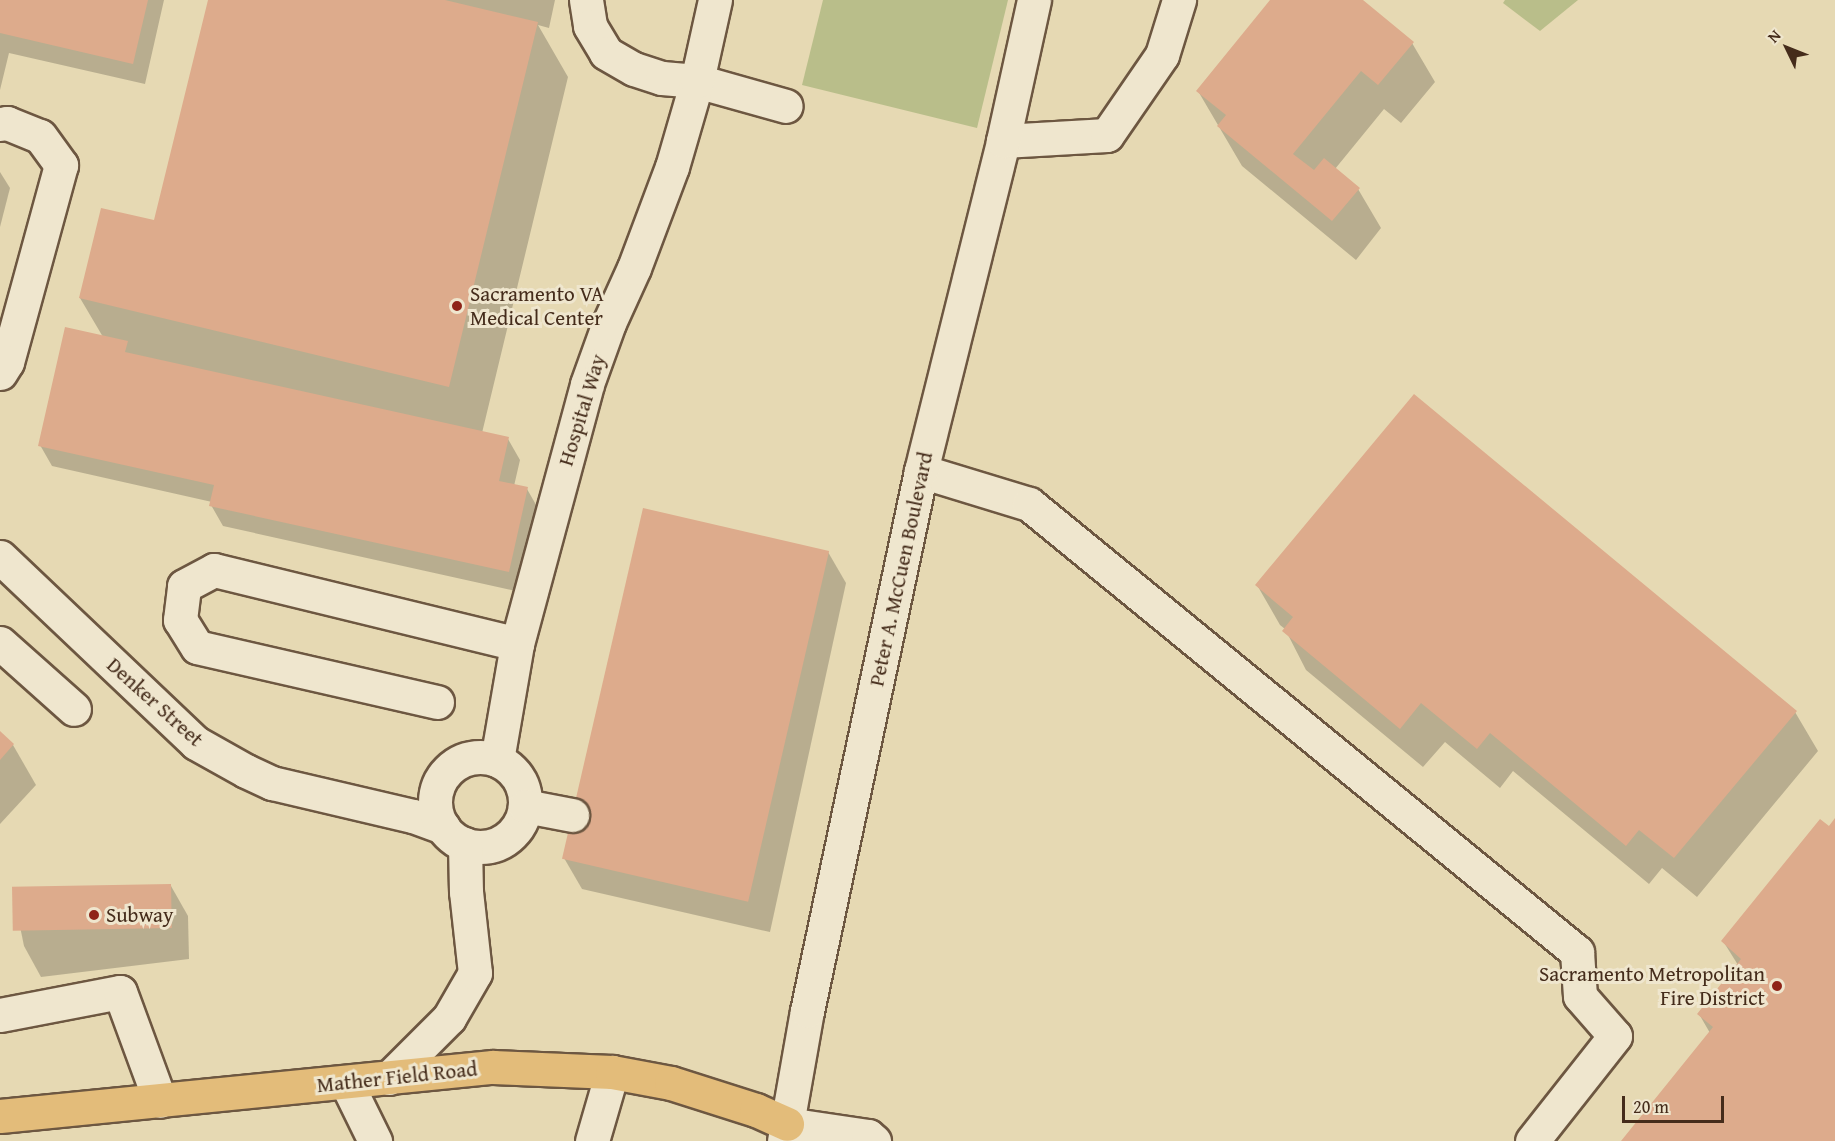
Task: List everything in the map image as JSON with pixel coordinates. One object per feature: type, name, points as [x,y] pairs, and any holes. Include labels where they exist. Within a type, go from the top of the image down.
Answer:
[{"type":"main road","name":"Mather Field Road","points":[[0,1116],[493,1067],[612,1072],[671,1083],[756,1110],[790,1135]]},
{"type":"street","points":[[586,0],[590,26],[606,53],[634,69],[662,78],[697,81],[786,106]]},
{"type":"street","name":"Hospital Way","points":[[497,760],[517,644],[587,384],[672,166],[697,81],[715,0]]},
{"type":"street","name":"Peter A. McCuen Boulevard","points":[[790,1135],[807,1011],[921,471],[1003,141],[1034,0]]},
{"type":"street","points":[[1003,141],[1107,135],[1162,55],[1179,0]]},
{"type":"street","points":[[0,123],[7,123],[40,136],[61,165],[7,362],[0,373]]},
{"type":"street","points":[[921,471],[1029,504],[1577,952],[1580,996],[1615,1036],[1532,1141]]},
{"type":"street","name":"Denker Street","points":[[0,557],[196,743],[272,783],[413,816],[454,836]]},
{"type":"street","points":[[437,702],[197,647],[180,620],[184,586],[214,570],[517,644]]},
{"type":"street","points":[[0,643],[74,709]]},
{"type":"street","points":[[389,1078],[449,1018],[475,974],[466,892],[454,836],[435,806],[436,790],[442,776],[453,765],[466,758],[482,756],[510,767],[519,778],[524,792],[525,807],[521,820],[513,833],[501,842],[487,846],[454,836]]},
{"type":"street","points":[[525,807],[572,815]]},
{"type":"street","points":[[0,1016],[120,992],[160,1101]]},
{"type":"street","points":[[592,1141],[612,1072]]},
{"type":"street","points":[[346,1082],[375,1141]]},
{"type":"street","points":[[790,1135],[868,1136],[874,1141]]},
{"type":"green space","points":[[823,0],[1008,0],[977,128],[802,85]]},
{"type":"green space","points":[[1505,0],[1578,0],[1540,31],[1503,3]]},
{"type":"building","points":[[0,0],[148,0],[133,64],[0,33]]},
{"type":"building","points":[[208,0],[445,0],[538,22],[449,387],[79,298],[101,208],[154,220]]},
{"type":"building","points":[[1270,0],[1363,0],[1414,42],[1378,85],[1361,71],[1293,154],[1314,170],[1324,158],[1360,188],[1332,221],[1217,126],[1226,115],[1196,91]]},
{"type":"building","points":[[65,327],[128,341],[125,352],[509,437],[499,481],[528,487],[509,572],[209,506],[214,485],[38,446]]},
{"type":"building","points":[[1414,394],[1797,711],[1674,858],[1639,830],[1626,846],[1490,733],[1477,749],[1421,703],[1400,729],[1282,631],[1293,617],[1255,585]]},
{"type":"building","points":[[643,508],[829,551],[748,902],[562,859]]},
{"type":"building","points":[[0,731],[14,744],[0,760]]},
{"type":"building","name":"Sacramento Metropolitan Fire District","points":[[1835,818],[1835,1141],[1621,1141],[1713,1027],[1697,1014],[1741,959],[1721,941],[1820,819],[1829,826]]},
{"type":"building","name":"Subway","points":[[171,884],[172,928],[13,931],[12,887]]},
{"type":"place","name":"Sacramento VA Medical Center","points":[[457,306]]},
{"type":"place","name":"Subway","points":[[94,915]]},
{"type":"place","name":"Sacramento Metropolitan Fire District","points":[[1777,986]]}]
